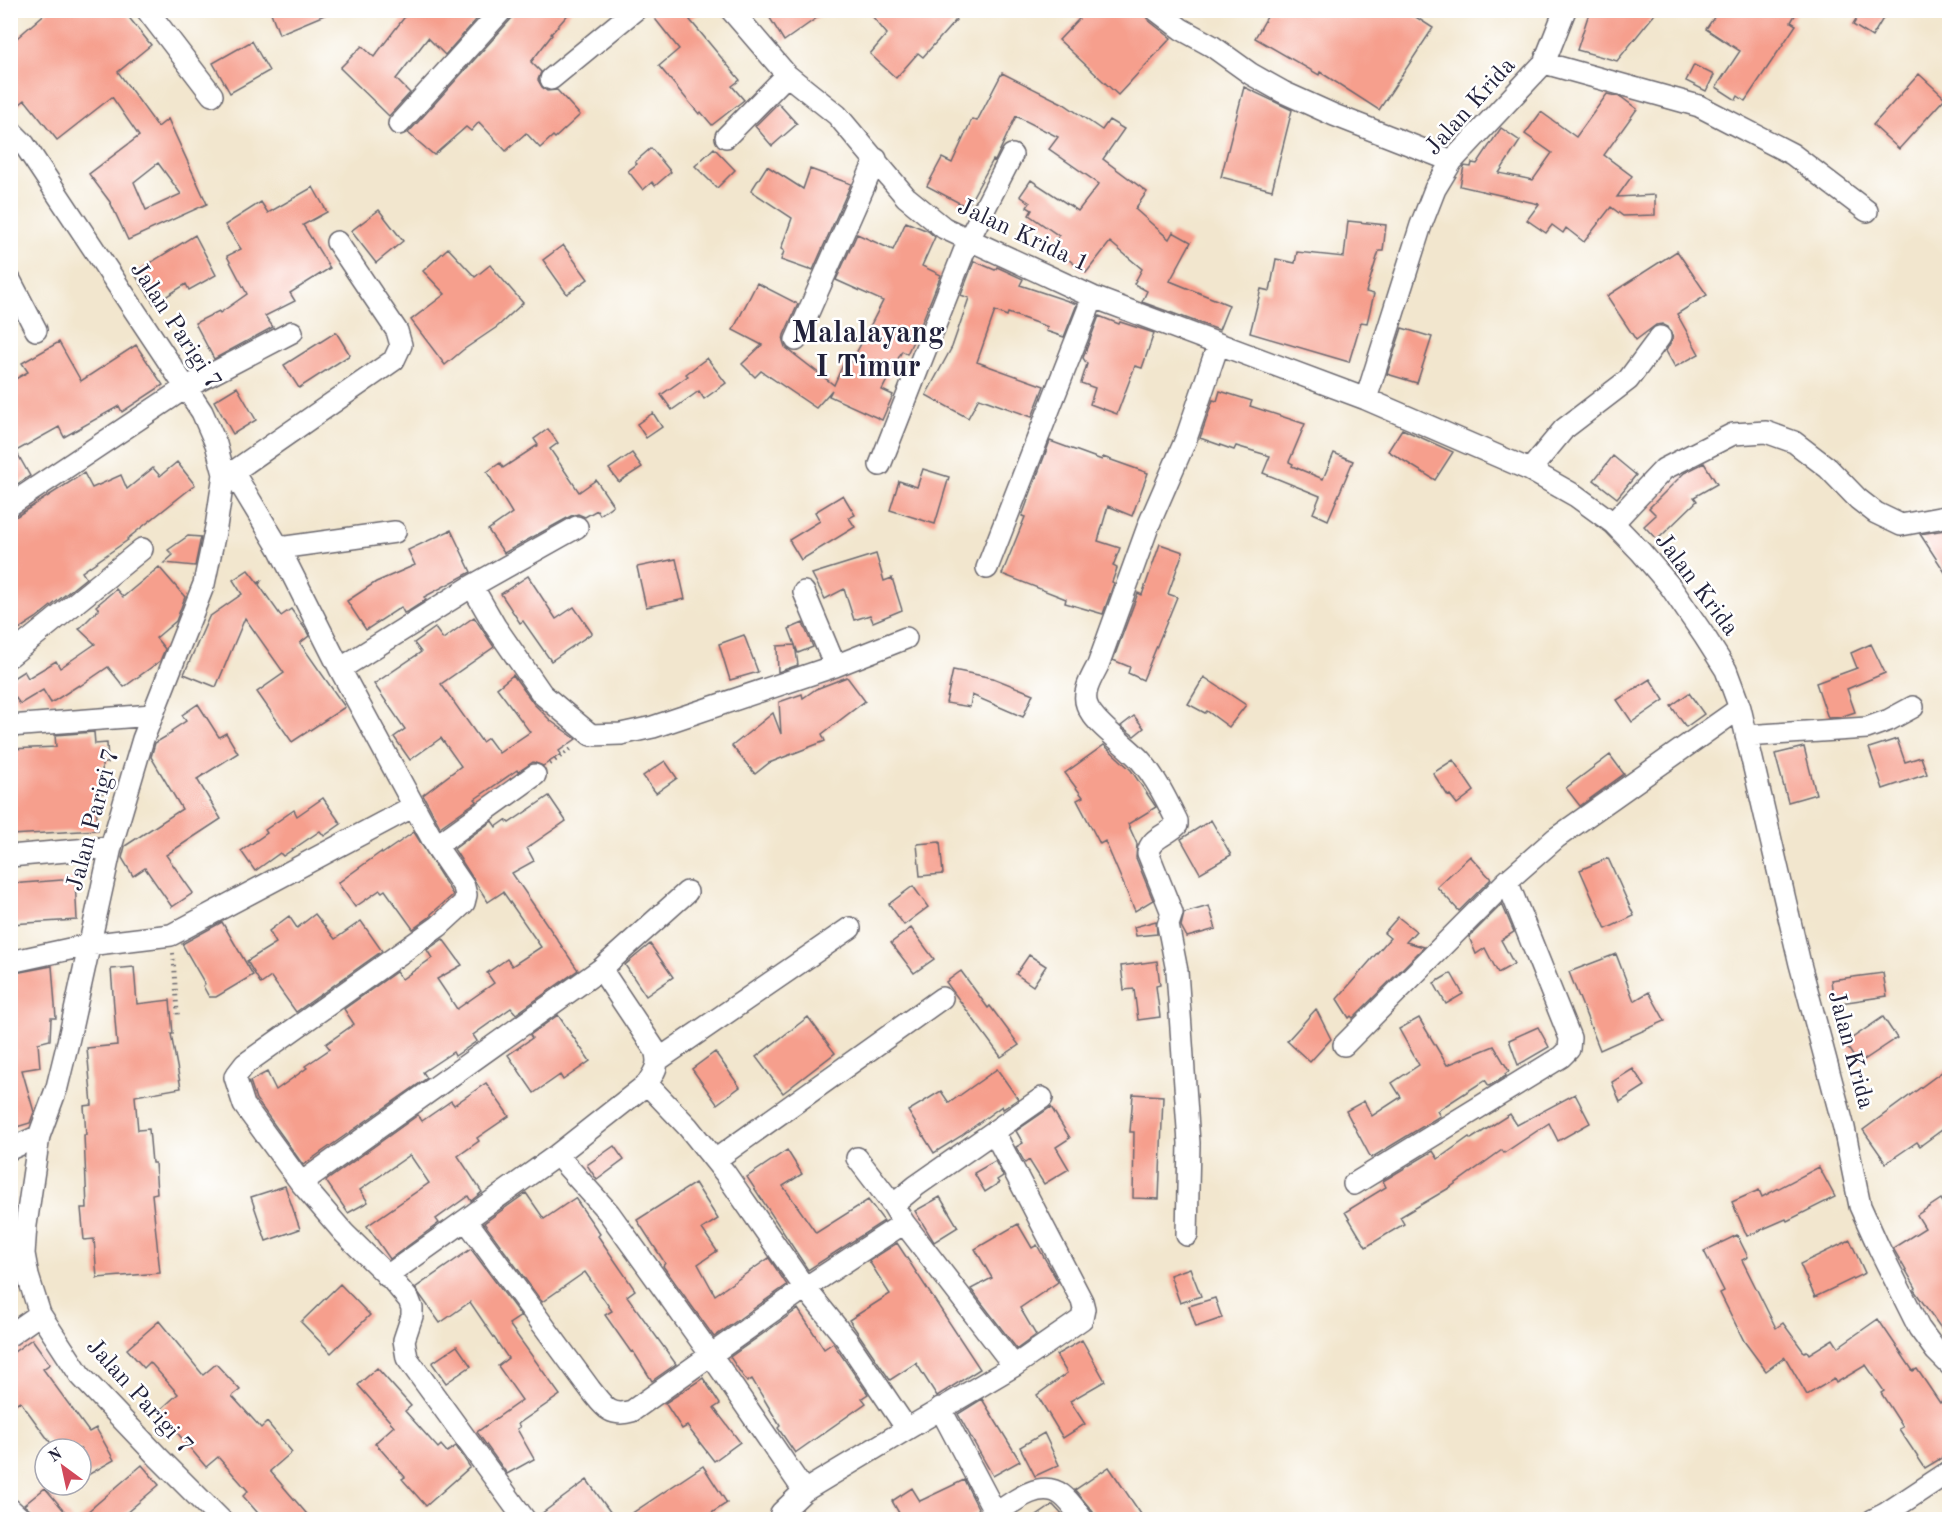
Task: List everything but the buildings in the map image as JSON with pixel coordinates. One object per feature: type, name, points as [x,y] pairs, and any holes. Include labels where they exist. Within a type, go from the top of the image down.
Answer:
[{"type":"street","points":[[147,10],[212,95]]},
{"type":"street","points":[[399,124],[502,10]]},
{"type":"street","points":[[551,79],[635,10]]},
{"type":"street","name":"Jalan Krida 1","points":[[731,10],[787,75],[837,115],[906,197],[944,228],[1094,297],[1366,399]]},
{"type":"street","points":[[1156,10],[1181,29],[1212,46],[1251,74],[1283,92],[1334,115],[1452,161]]},
{"type":"street","name":"Jalan Krida","points":[[1565,10],[1561,25],[1544,63],[1452,161],[1435,189],[1420,225],[1366,399],[1530,470],[1576,496],[1613,523],[1670,586],[1726,670],[1740,708],[1800,963],[1844,1128],[1860,1206],[1919,1328],[1950,1365]]},
{"type":"street","points":[[1544,63],[1699,106],[1792,154],[1867,211]]},
{"type":"street","points":[[726,136],[787,75]]},
{"type":"street","name":"Jalan Parigi 7","points":[[10,130],[24,144],[186,388],[211,429],[228,473],[204,584],[143,739],[111,847],[69,1038],[57,1087],[39,1136],[18,1231],[28,1276],[40,1314],[87,1383],[221,1520]]},
{"type":"street","points":[[880,465],[969,239],[1012,155]]},
{"type":"street","points":[[796,340],[876,159]]},
{"type":"street","points":[[337,242],[397,331],[401,345],[394,360],[228,473],[279,548],[340,669],[436,846],[464,887],[466,895],[464,903],[457,911],[402,953],[245,1064],[235,1077],[244,1105],[301,1183],[344,1233],[409,1300],[412,1316],[404,1340],[408,1358],[525,1520]]},
{"type":"street","points":[[10,280],[36,330]]},
{"type":"street","points":[[987,568],[1094,297]]},
{"type":"street","points":[[10,505],[186,388],[292,332]]},
{"type":"street","points":[[1530,470],[1564,429],[1628,380],[1660,337]]},
{"type":"street","points":[[1187,1235],[1189,1143],[1177,971],[1168,925],[1172,913],[1148,853],[1152,843],[1173,829],[1177,821],[1151,774],[1141,761],[1093,716],[1087,705],[1088,687],[1098,666],[1149,524],[1186,439],[1218,345]]},
{"type":"street","points":[[1613,523],[1664,469],[1733,434],[1766,432],[1794,442],[1828,468],[1858,499],[1876,513],[1901,525],[1950,516]]},
{"type":"street","points":[[340,669],[472,586],[577,527]]},
{"type":"street","points":[[279,548],[395,532]]},
{"type":"street","points":[[10,656],[142,549]]},
{"type":"street","points":[[472,586],[495,626],[542,694],[591,735],[621,734],[653,727],[835,666],[906,638]]},
{"type":"street","points":[[804,592],[835,666]]},
{"type":"street","points":[[1746,736],[1866,728],[1889,720],[1913,707]]},
{"type":"street","points":[[1344,1045],[1507,881],[1556,838],[1740,708]]},
{"type":"street","points":[[10,726],[152,715]]},
{"type":"street","points":[[436,846],[535,775]]},
{"type":"street","points":[[10,962],[88,945],[171,935],[414,806]]},
{"type":"street","points":[[10,856],[111,847]]},
{"type":"street","points":[[1354,1184],[1561,1057],[1569,1049],[1570,1038],[1507,881]]},
{"type":"street","points":[[301,1183],[601,969],[687,892]]},
{"type":"street","points":[[658,1060],[850,928]]},
{"type":"street","points":[[387,1276],[557,1155],[647,1084],[655,1071],[658,1060],[656,1050],[601,969]]},
{"type":"street","points":[[715,1160],[942,998]]},
{"type":"street","points":[[647,1084],[688,1127],[715,1160],[805,1288],[847,1340],[907,1429]]},
{"type":"street","points":[[893,1205],[916,1186],[1042,1098]]},
{"type":"street","points":[[780,1520],[781,1513],[804,1491],[1014,1366],[1082,1319],[1084,1309],[1082,1301],[994,1132]]},
{"type":"street","points":[[10,1149],[39,1136]]},
{"type":"street","points":[[557,1155],[609,1214],[711,1355],[804,1491]]},
{"type":"street","points":[[857,1158],[1014,1366]]},
{"type":"street","points":[[466,1220],[590,1389],[604,1406],[620,1415],[632,1411],[805,1288],[904,1223]]},
{"type":"street","points":[[10,1335],[40,1314]]},
{"type":"street","points":[[940,1408],[992,1516],[1033,1491],[1047,1488],[1062,1495],[1083,1520]]},
{"type":"street","points":[[1882,1518],[1950,1470]]},
{"type":"street","points":[[10,1509],[22,1520]]},
{"type":"path","points":[[535,775],[591,735]]},
{"type":"path","points":[[171,935],[178,1018]]},
{"type":"district","name":"Malalayang I Timur","points":[[868,351]]}]
